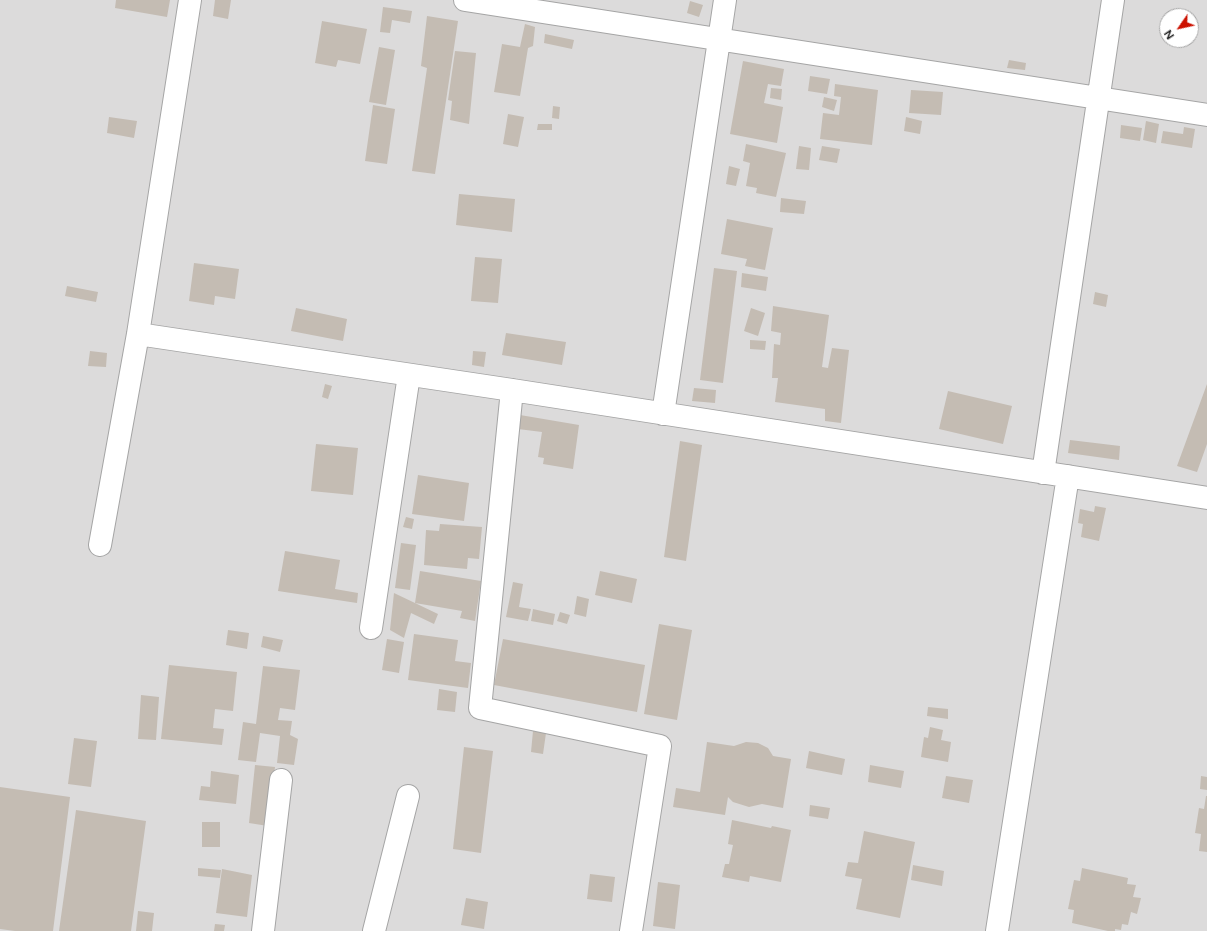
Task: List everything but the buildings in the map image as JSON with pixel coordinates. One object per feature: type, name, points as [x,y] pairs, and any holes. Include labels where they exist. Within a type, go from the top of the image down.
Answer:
[{"type":"street","points":[[100,545],[138,334],[190,0]]},
{"type":"street","points":[[465,0],[1207,114]]},
{"type":"street","points":[[663,414],[725,0]]},
{"type":"street","points":[[1043,472],[1113,0]]},
{"type":"street","points":[[138,334],[512,390],[1207,498]]},
{"type":"street","points":[[371,628],[409,375]]},
{"type":"street","points":[[512,390],[480,708],[660,746],[631,931]]},
{"type":"street","points":[[996,931],[1068,476]]},
{"type":"street","points":[[263,931],[281,780]]},
{"type":"street","points":[[374,931],[408,796]]},
{"type":"shaded area","points":[[0,0],[1207,0],[1207,931],[0,931]]}]
